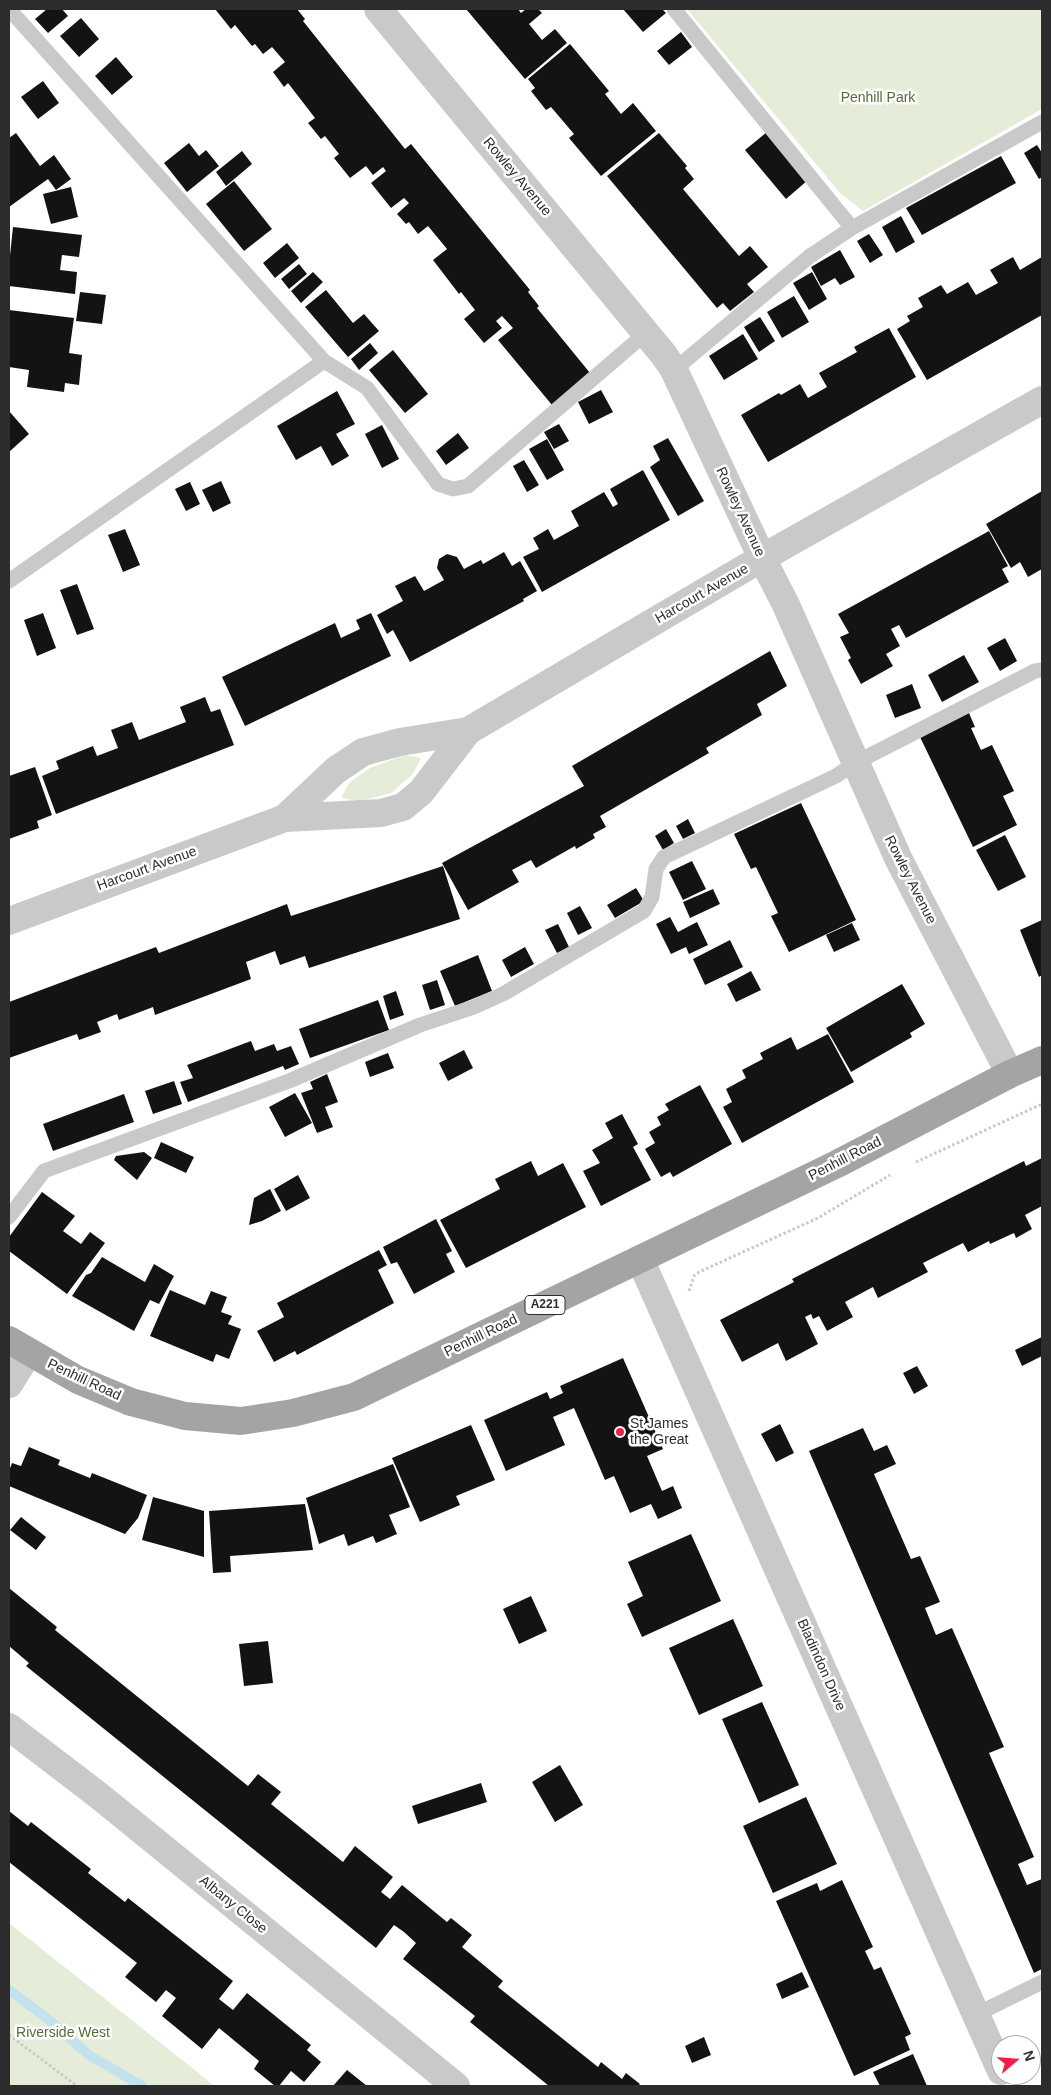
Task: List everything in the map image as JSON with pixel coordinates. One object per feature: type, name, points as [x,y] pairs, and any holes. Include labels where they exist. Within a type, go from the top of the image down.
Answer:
[{"type":"main road","name":"Penhill Road","points":[[19,1346],[78,1380],[131,1402],[185,1416],[241,1421],[293,1412],[354,1397],[837,1164],[1010,1074],[1042,1060]]},
{"type":"street","name":"Rowley Avenue","points":[[378,9],[646,333],[674,370],[786,605],[898,858],[1010,1074]]},
{"type":"street","name":"Harcourt Avenue","points":[[284,818],[336,770],[363,752],[400,742],[468,731],[762,558],[1042,400]]},
{"type":"street","name":"Harcourt Avenue","points":[[9,921],[284,818],[381,814],[403,807],[421,792],[468,731]]},
{"type":"street","name":"Bladindon Drive","points":[[640,1259],[991,2047]]},
{"type":"street","points":[[9,1384],[19,1346]]},
{"type":"street","name":"Albany Close","points":[[9,1727],[105,1802],[456,2086]]},
{"type":"lane","points":[[9,9],[324,361],[367,388],[438,484],[454,490],[468,486],[646,333]]},
{"type":"lane","points":[[674,9],[852,228]]},
{"type":"lane","points":[[674,370],[810,256],[852,228],[1042,122]]},
{"type":"lane","points":[[9,581],[324,361]]},
{"type":"lane","points":[[9,1217],[44,1171],[289,1081],[420,1025],[474,1007],[503,994],[644,911],[652,897],[656,869],[664,857],[836,776],[855,763],[1035,671],[1042,670]]},
{"type":"lane","points":[[977,2014],[1042,1982]]},
{"type":"path","points":[[911,1164],[1042,1104]]},
{"type":"path","points":[[689,1298],[688,1292],[694,1276],[699,1272],[818,1218],[894,1172]]},
{"type":"path","points":[[9,2035],[77,2086]]},
{"type":"green space","name":"Penhill Park","points":[[687,9],[1042,9],[1042,109],[863,211],[840,193]]},
{"type":"green space","points":[[405,755],[421,758],[413,774],[391,793],[361,801],[341,798],[349,783],[370,768]]},
{"type":"green space","name":"Riverside West","points":[[9,1923],[191,2067],[214,2086],[9,2086]]},
{"type":"building","points":[[47,9],[62,9],[68,16],[48,33],[35,19]]},
{"type":"building","points":[[215,9],[297,9],[305,19],[303,21],[405,149],[411,144],[530,290],[528,292],[539,306],[537,308],[590,373],[552,405],[498,340],[513,328],[502,316],[496,321],[502,328],[484,343],[464,319],[475,310],[461,292],[459,294],[433,260],[447,249],[428,226],[418,234],[409,222],[406,224],[397,214],[409,203],[404,198],[391,208],[371,183],[386,171],[383,167],[373,175],[366,166],[350,178],[334,158],[339,154],[325,136],[321,139],[308,123],[315,118],[288,83],[284,87],[273,72],[285,62],[272,47],[263,54],[255,44],[252,46],[235,25],[231,29]]},
{"type":"building","points":[[466,9],[518,9],[521,13],[526,9],[538,9],[542,13],[529,24],[542,40],[555,29],[567,43],[525,79]]},
{"type":"building","points":[[623,9],[662,9],[666,13],[643,32]]},
{"type":"building","points":[[81,18],[99,39],[79,57],[60,36]]},
{"type":"building","points":[[681,32],[692,47],[669,65],[657,51]]},
{"type":"building","points":[[570,44],[609,91],[605,94],[621,114],[633,103],[656,131],[601,176],[569,138],[574,134],[551,107],[546,110],[531,91],[535,88],[528,79]]},
{"type":"building","points":[[116,57],[133,77],[112,95],[95,76]]},
{"type":"building","points":[[43,81],[59,103],[38,119],[21,97]]},
{"type":"building","points":[[767,132],[808,180],[786,199],[745,150]]},
{"type":"building","points":[[16,133],[40,166],[54,155],[71,179],[56,190],[48,179],[9,207],[9,138]]},
{"type":"building","points":[[659,133],[687,166],[685,168],[694,179],[683,189],[739,256],[750,246],[768,267],[747,284],[754,292],[730,311],[723,303],[717,308],[607,176]]},
{"type":"building","points":[[189,143],[199,156],[206,150],[219,166],[187,192],[164,163]]},
{"type":"building","points":[[1037,145],[1042,153],[1042,177],[1039,179],[1024,153]]},
{"type":"building","points":[[242,151],[252,164],[226,186],[216,172]]},
{"type":"building","points":[[1001,156],[1016,183],[922,235],[906,208]]},
{"type":"building","points":[[234,181],[272,229],[244,251],[206,204]]},
{"type":"building","points":[[71,187],[78,217],[51,224],[43,194]]},
{"type":"building","points":[[901,216],[915,242],[896,253],[882,227]]},
{"type":"building","points":[[13,227],[82,235],[79,257],[62,255],[60,270],[77,272],[75,294],[9,286]]},
{"type":"building","points":[[869,234],[883,255],[870,263],[857,241]]},
{"type":"building","points":[[287,243],[299,258],[275,278],[263,263]]},
{"type":"building","points":[[840,250],[855,277],[840,285],[835,278],[821,286],[811,267]]},
{"type":"building","points":[[1013,257],[1020,270],[1042,257],[1042,315],[927,380],[897,329],[910,321],[907,316],[923,307],[918,298],[941,285],[947,294],[968,282],[976,295],[998,283],[990,270]]},
{"type":"building","points":[[299,264],[307,274],[289,289],[281,279]]},
{"type":"building","points":[[313,272],[323,282],[301,303],[291,291]]},
{"type":"building","points":[[812,272],[827,299],[809,310],[793,283]]},
{"type":"building","points":[[326,290],[353,323],[364,314],[379,331],[348,357],[305,307]]},
{"type":"building","points":[[80,292],[106,295],[102,324],[76,321]]},
{"type":"building","points":[[794,296],[809,322],[782,338],[767,312]]},
{"type":"building","points":[[9,310],[74,318],[69,353],[82,355],[79,385],[65,383],[64,392],[27,387],[29,370],[9,367]]},
{"type":"building","points":[[760,317],[775,341],[759,352],[744,327]]},
{"type":"building","points":[[889,328],[916,377],[768,462],[741,415],[779,393],[781,395],[800,384],[808,398],[827,387],[819,373],[857,352],[854,347]]},
{"type":"building","points":[[743,334],[758,359],[724,380],[709,356]]},
{"type":"building","points":[[370,343],[378,353],[359,370],[351,359]]},
{"type":"building","points":[[393,350],[428,394],[405,413],[369,370]]},
{"type":"building","points":[[601,390],[613,412],[589,424],[578,402]]},
{"type":"building","points":[[337,391],[355,424],[336,434],[349,456],[332,466],[321,446],[296,460],[277,426]]},
{"type":"building","points":[[9,411],[29,434],[9,452]]},
{"type":"building","points":[[559,424],[569,441],[554,449],[544,432]]},
{"type":"building","points":[[382,425],[399,459],[382,468],[365,434]]},
{"type":"building","points":[[458,433],[469,448],[446,465],[436,451]]},
{"type":"building","points":[[668,438],[704,501],[678,516],[650,467],[660,460],[653,446]]},
{"type":"building","points":[[547,439],[564,470],[547,480],[529,449]]},
{"type":"building","points":[[524,460],[539,485],[527,492],[513,466]]},
{"type":"building","points":[[643,470],[670,520],[542,592],[523,557],[539,549],[533,538],[548,529],[554,540],[579,526],[571,511],[604,492],[613,507],[618,504],[610,489]]},
{"type":"building","points":[[221,481],[231,503],[213,512],[202,490]]},
{"type":"building","points":[[190,482],[200,504],[186,511],[175,489]]},
{"type":"building","points":[[1042,491],[1042,569],[1028,577],[1020,562],[1011,568],[986,524]]},
{"type":"building","points":[[125,529],[140,565],[123,572],[108,535]]},
{"type":"building","points":[[989,531],[1008,566],[1002,569],[1009,582],[906,638],[899,625],[891,629],[900,646],[886,654],[893,666],[861,684],[848,660],[851,658],[840,637],[849,633],[838,614]]},
{"type":"building","points":[[504,552],[512,566],[520,561],[537,591],[523,599],[524,601],[410,662],[393,630],[387,634],[377,615],[403,601],[395,586],[415,576],[424,591],[444,580],[437,568],[439,559],[447,554],[457,557],[464,569],[481,560],[483,564]]},
{"type":"building","points":[[77,584],[94,629],[77,635],[60,590]]},
{"type":"building","points":[[43,613],[56,648],[37,656],[24,620]]},
{"type":"building","points":[[371,613],[391,656],[245,726],[222,677],[335,623],[341,638],[360,629],[356,620]]},
{"type":"building","points":[[1005,638],[1017,661],[1000,671],[987,648]]},
{"type":"building","points":[[770,651],[787,686],[757,704],[762,715],[706,748],[709,753],[600,816],[606,827],[593,834],[595,838],[576,849],[575,846],[536,868],[531,860],[512,870],[519,882],[468,910],[442,863],[584,786],[572,766]]},
{"type":"building","points":[[964,655],[979,682],[942,702],[928,675]]},
{"type":"building","points":[[912,684],[921,708],[895,718],[886,695]]},
{"type":"building","points":[[205,697],[211,712],[220,709],[234,745],[56,814],[42,776],[59,769],[56,761],[93,746],[97,756],[118,748],[111,730],[132,722],[139,740],[186,722],[180,707]]},
{"type":"building","points":[[969,713],[975,727],[971,728],[981,750],[992,745],[1014,791],[1003,796],[1017,825],[973,847],[920,737]]},
{"type":"building","points":[[35,767],[52,815],[37,821],[39,828],[9,839],[9,776]]},
{"type":"building","points":[[801,803],[856,920],[789,952],[771,916],[778,913],[756,867],[751,869],[734,834]]},
{"type":"building","points":[[688,819],[695,833],[683,839],[676,826]]},
{"type":"building","points":[[666,829],[674,843],[663,850],[655,836]]},
{"type":"building","points":[[1005,835],[1026,877],[998,891],[976,850]]},
{"type":"building","points":[[692,861],[706,889],[683,900],[669,872]]},
{"type":"building","points":[[443,866],[460,919],[309,968],[305,956],[280,965],[275,951],[246,962],[251,979],[155,1015],[153,1007],[119,1020],[117,1014],[97,1022],[101,1032],[79,1040],[77,1034],[9,1058],[9,1002],[156,947],[159,953],[287,904],[291,916]]},
{"type":"building","points":[[636,888],[644,901],[615,918],[607,905]]},
{"type":"building","points":[[713,889],[720,904],[690,918],[683,902]]},
{"type":"building","points":[[580,906],[592,928],[578,935],[567,913]]},
{"type":"building","points":[[670,917],[678,932],[697,922],[708,945],[689,954],[686,947],[671,954],[656,924]]},
{"type":"building","points":[[1042,920],[1042,975],[1039,977],[1020,930]]},
{"type":"building","points":[[852,923],[860,940],[834,952],[826,935]]},
{"type":"building","points":[[558,924],[569,947],[557,953],[545,930]]},
{"type":"building","points":[[730,940],[743,967],[705,985],[693,959]]},
{"type":"building","points":[[525,947],[534,964],[511,977],[502,960]]},
{"type":"building","points":[[478,955],[492,991],[455,1006],[440,971]]},
{"type":"building","points":[[751,971],[761,990],[736,1002],[727,984]]},
{"type":"building","points":[[437,980],[445,1005],[430,1010],[422,985]]},
{"type":"building","points":[[902,984],[925,1024],[910,1033],[912,1037],[851,1072],[826,1028]]},
{"type":"building","points":[[396,991],[404,1015],[390,1020],[383,996]]},
{"type":"building","points":[[378,1000],[389,1030],[310,1058],[299,1029]]},
{"type":"building","points":[[828,1034],[854,1082],[742,1143],[723,1107],[732,1102],[726,1089],[746,1078],[742,1070],[763,1059],[760,1053],[791,1037],[797,1050]]},
{"type":"building","points":[[251,1041],[255,1051],[274,1044],[277,1051],[291,1046],[299,1064],[285,1070],[283,1066],[188,1102],[180,1082],[193,1078],[187,1065]]},
{"type":"building","points":[[464,1050],[473,1068],[448,1081],[439,1063]]},
{"type":"building","points":[[388,1053],[394,1068],[370,1077],[365,1062]]},
{"type":"building","points":[[327,1074],[338,1102],[325,1107],[333,1127],[317,1133],[301,1093],[313,1089],[310,1082]]},
{"type":"building","points":[[174,1081],[182,1104],[153,1114],[145,1091]]},
{"type":"building","points":[[700,1085],[732,1144],[673,1177],[670,1172],[661,1177],[645,1149],[655,1143],[649,1132],[661,1125],[657,1117],[669,1110],[665,1104]]},
{"type":"building","points":[[295,1093],[312,1123],[285,1137],[269,1107]]},
{"type":"building","points":[[124,1094],[134,1122],[53,1151],[43,1124]]},
{"type":"building","points":[[622,1114],[638,1144],[633,1147],[651,1180],[601,1206],[583,1171],[600,1163],[592,1150],[613,1138],[605,1123]]},
{"type":"building","points":[[161,1142],[194,1157],[186,1173],[154,1158]]},
{"type":"building","points":[[144,1152],[152,1158],[137,1180],[114,1160],[116,1156]]},
{"type":"building","points":[[1042,1158],[1042,1206],[1025,1215],[1032,1229],[1016,1238],[1014,1233],[990,1244],[989,1241],[968,1252],[963,1243],[923,1263],[928,1272],[878,1298],[873,1287],[845,1302],[853,1317],[827,1331],[819,1316],[813,1319],[811,1314],[805,1317],[818,1344],[786,1361],[778,1343],[742,1362],[720,1320],[794,1282],[792,1279],[1024,1161],[1026,1166]]},
{"type":"building","points":[[531,1161],[538,1176],[563,1163],[586,1207],[466,1268],[440,1220],[500,1189],[495,1179]]},
{"type":"building","points":[[298,1175],[310,1198],[286,1211],[274,1189]]},
{"type":"building","points":[[270,1189],[281,1211],[262,1221],[249,1225],[254,1198]]},
{"type":"building","points":[[42,1192],[75,1216],[63,1231],[81,1244],[90,1232],[105,1243],[67,1294],[9,1251],[9,1237]]},
{"type":"building","points":[[436,1219],[452,1251],[446,1254],[455,1272],[414,1294],[397,1262],[391,1264],[383,1247]]},
{"type":"building","points":[[379,1250],[387,1265],[378,1270],[394,1303],[297,1355],[295,1351],[274,1362],[257,1331],[284,1317],[277,1303]]},
{"type":"building","points":[[102,1257],[145,1282],[154,1264],[174,1276],[159,1304],[150,1300],[134,1331],[72,1296],[86,1275],[91,1273]]},
{"type":"building","points":[[170,1290],[205,1305],[211,1291],[227,1297],[221,1312],[232,1316],[228,1324],[241,1329],[229,1359],[216,1354],[213,1362],[150,1336]]},
{"type":"building","points":[[1042,1337],[1042,1356],[1022,1366],[1015,1350]]},
{"type":"building","name":"St James the Great","points":[[623,1358],[663,1449],[647,1456],[662,1491],[673,1486],[682,1508],[658,1519],[651,1504],[630,1513],[614,1476],[605,1480],[574,1408],[553,1417],[565,1445],[506,1471],[484,1420],[547,1392],[550,1399],[563,1393],[560,1386]]},
{"type":"building","points":[[917,1366],[928,1386],[914,1394],[903,1373]]},
{"type":"building","points":[[780,1424],[794,1453],[776,1462],[761,1434]]},
{"type":"building","points":[[471,1425],[495,1480],[456,1496],[460,1505],[420,1522],[392,1458]]},
{"type":"building","points":[[863,1428],[874,1451],[887,1445],[896,1464],[874,1474],[911,1559],[920,1556],[940,1602],[925,1608],[936,1635],[952,1628],[1004,1747],[989,1753],[1034,1857],[1018,1864],[1027,1885],[1042,1879],[1042,1969],[1034,1973],[809,1451]]},
{"type":"building","points":[[29,1447],[60,1460],[58,1465],[90,1478],[92,1473],[147,1495],[138,1518],[125,1534],[9,1486],[9,1471],[12,1463],[21,1466]]},
{"type":"building","points":[[393,1464],[410,1507],[389,1515],[397,1534],[376,1543],[373,1536],[348,1546],[344,1534],[319,1544],[306,1498]]},
{"type":"building","points":[[153,1497],[204,1511],[204,1557],[142,1540]]},
{"type":"building","points":[[305,1504],[313,1550],[230,1556],[231,1572],[213,1573],[209,1511]]},
{"type":"building","points":[[21,1517],[46,1537],[36,1550],[10,1530]]},
{"type":"building","points":[[691,1534],[721,1601],[642,1637],[627,1604],[643,1596],[628,1562]]},
{"type":"building","points":[[9,1588],[57,1627],[55,1630],[248,1786],[258,1774],[281,1792],[271,1804],[343,1862],[355,1846],[393,1877],[381,1892],[390,1899],[402,1885],[447,1922],[451,1918],[472,1935],[462,1947],[503,1981],[498,1987],[598,2067],[601,2062],[622,2079],[626,2073],[640,2084],[638,2086],[549,2086],[470,2022],[475,2016],[403,1959],[416,1943],[404,1932],[394,1925],[376,1948],[26,1666],[29,1663],[9,1646]]},
{"type":"building","points":[[531,1596],[547,1631],[519,1644],[503,1609]]},
{"type":"building","points":[[733,1619],[763,1686],[699,1715],[669,1648]]},
{"type":"building","points":[[268,1641],[273,1683],[244,1686],[239,1644]]},
{"type":"building","points":[[762,1702],[799,1785],[759,1803],[722,1719]]},
{"type":"building","points":[[560,1765],[583,1805],[555,1822],[532,1782]]},
{"type":"building","points":[[481,1783],[487,1802],[418,1824],[412,1806]]},
{"type":"building","points":[[806,1797],[837,1864],[773,1893],[743,1826]]},
{"type":"building","points":[[9,1811],[28,1826],[31,1822],[91,1869],[88,1873],[125,1902],[128,1898],[233,1981],[219,1999],[233,2010],[247,1993],[311,2045],[307,2050],[321,2062],[304,2082],[291,2071],[279,2086],[275,2086],[254,2069],[259,2061],[219,2028],[202,2049],[162,2016],[176,1998],[166,1990],[156,2002],[125,1977],[137,1963],[9,1862]]},
{"type":"building","points":[[842,1880],[873,1947],[865,1951],[874,1970],[881,1967],[911,2034],[905,2037],[910,2050],[854,2076],[776,1901],[817,1883],[820,1891]]},
{"type":"building","points":[[802,1972],[809,1987],[782,1999],[776,1984]]},
{"type":"building","points":[[704,2037],[711,2055],[692,2063],[685,2046]]},
{"type":"building","points":[[913,2054],[927,2086],[880,2086],[873,2072]]},
{"type":"building","points":[[347,2070],[367,2086],[333,2086]]},
{"type":"waterway","points":[[9,1990],[44,2016],[89,2055],[142,2086]]},
{"type":"place","name":"St James the Great","points":[[620,1432]]}]
